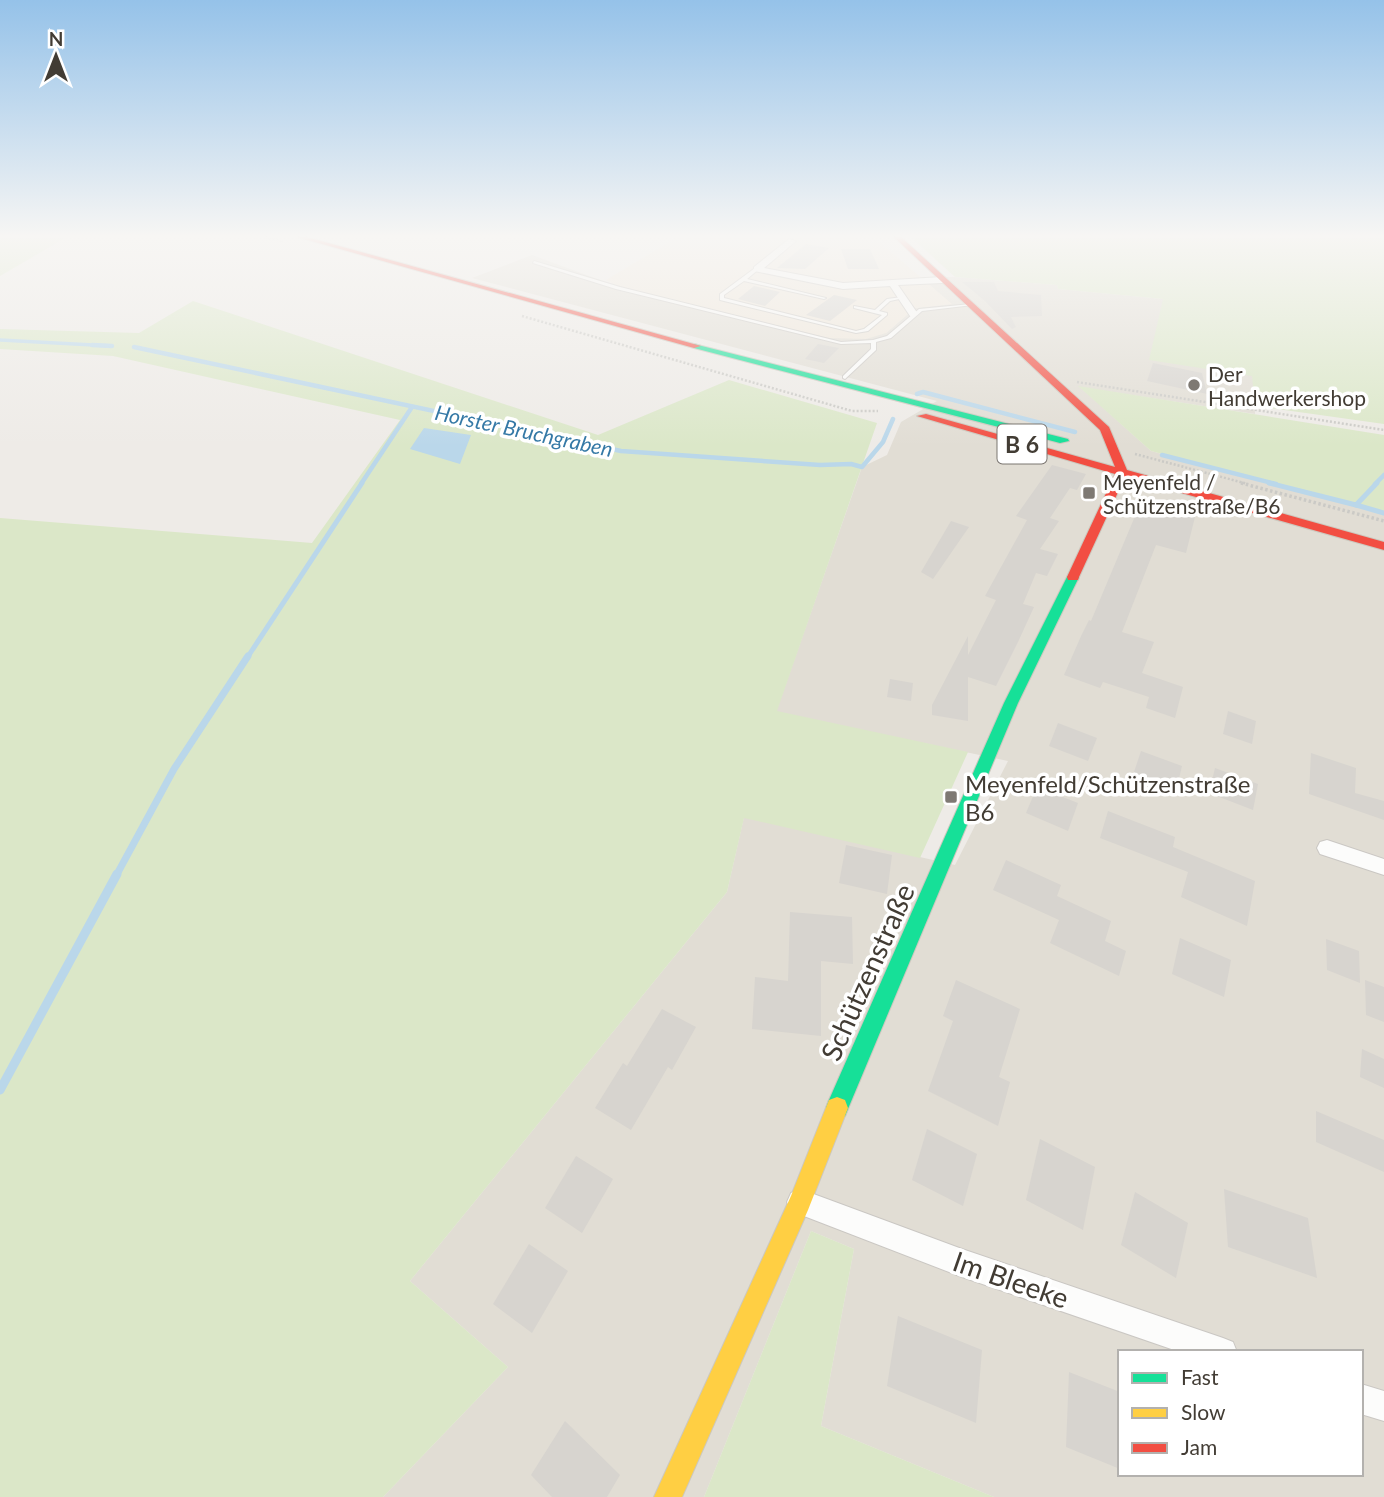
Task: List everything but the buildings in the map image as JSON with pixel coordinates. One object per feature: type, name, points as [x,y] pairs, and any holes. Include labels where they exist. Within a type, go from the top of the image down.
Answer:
[{"type":"main road","name":"B 6","points":[[525,307],[1384,545]]},
{"type":"main road","name":"B 6","points":[[554,307],[1379,526]]},
{"type":"main road","points":[[973,307],[1105,429],[1122,471]]},
{"type":"main road","name":"Schützenstraße","points":[[668,1497],[800,1202],[851,1073],[957,834],[1011,703],[1122,471]]},
{"type":"street","points":[[908,307],[913,314]]},
{"type":"street","points":[[1327,848],[1384,867]]},
{"type":"street","name":"Im Bleeke","points":[[800,1202],[962,1263],[1217,1350]]},
{"type":"street","points":[[1363,1399],[1384,1406]]},
{"type":"lane","points":[[693,307],[841,343],[888,337],[921,310],[952,307]]},
{"type":"lane","points":[[754,307],[856,332],[866,330],[885,314],[856,307]]},
{"type":"lane","points":[[876,312],[882,307]]},
{"type":"lane","points":[[845,377],[874,349],[873,341]]},
{"type":"path","points":[[1054,382],[1085,382],[1384,430]]},
{"type":"path","points":[[1150,458],[1379,526],[1384,521]]},
{"type":"shaded area","points":[[581,307],[734,307],[886,333],[915,308],[925,307],[1172,307],[1253,376],[1255,414],[1080,387],[1151,451],[1384,513],[1384,1497],[994,1497],[821,1426],[854,1249],[811,1231],[704,1497],[383,1497],[508,1367],[410,1281],[727,892],[744,817],[955,865],[1008,761],[776,712],[862,467],[887,455],[901,422],[937,401]]},
{"type":"shaded area","points":[[701,307],[926,307],[915,308],[886,333],[866,339],[829,338]]},
{"type":"green space","points":[[183,307],[211,307],[598,435],[729,380],[877,423],[777,711],[968,752],[920,858],[744,818],[727,892],[410,1281],[508,1367],[383,1497],[0,1497],[0,518],[312,543],[400,420],[113,356],[0,349],[0,329],[139,333]]},
{"type":"green space","points":[[1161,307],[1384,307],[1384,424],[1255,406],[1252,376],[1149,360]]},
{"type":"green space","points":[[1078,386],[1384,435],[1384,513],[1151,451]]},
{"type":"green space","points":[[811,1231],[854,1249],[821,1426],[994,1497],[704,1497]]},
{"type":"water","points":[[424,428],[471,435],[460,464],[410,449]]},
{"type":"waterway","name":"Horster Bruchgraben","points":[[0,340],[112,346],[92,345]]},
{"type":"waterway","name":"Horster Bruchgraben","points":[[134,347],[621,451],[820,465],[851,464],[862,467],[883,442],[893,419]]},
{"type":"waterway","name":"Horster Bruchgraben","points":[[917,394],[923,392],[1075,432]]},
{"type":"waterway","points":[[361,484],[412,407]]},
{"type":"waterway","name":"Horster Bruchgraben","points":[[1162,455],[1276,484]]},
{"type":"waterway","name":"Horster Bruchgraben","points":[[1375,484],[1384,475]]},
{"type":"waterway","points":[[247,658],[362,483]]},
{"type":"waterway","name":"Horster Bruchgraben","points":[[1269,483],[1356,505]]},
{"type":"waterway","name":"Horster Bruchgraben","points":[[1356,505],[1377,483]]},
{"type":"waterway","points":[[1356,505],[1384,513]]},
{"type":"waterway","points":[[116,876],[174,769],[248,656]]},
{"type":"waterway","points":[[0,1090],[117,874]]},
{"type":"traffic: fast","points":[[697,346],[1064,441]]},
{"type":"traffic: fast","points":[[837,1108],[1011,703],[1073,577]]},
{"type":"traffic: slow","points":[[668,1497],[800,1202],[837,1108]]},
{"type":"traffic: jam","points":[[555,307],[697,346]]},
{"type":"traffic: jam","points":[[973,307],[1105,429],[1122,471],[1073,577]]},
{"type":"traffic: jam","points":[[922,416],[1384,546]]},
{"type":"place","name":"Der Handwerkershop","points":[[1194,385]]},
{"type":"place","name":"Meyenfeld / Schützenstraße/B6","points":[[1089,493]]},
{"type":"place","name":"Meyenfeld/Schützenstraße B6","points":[[951,797]]}]
